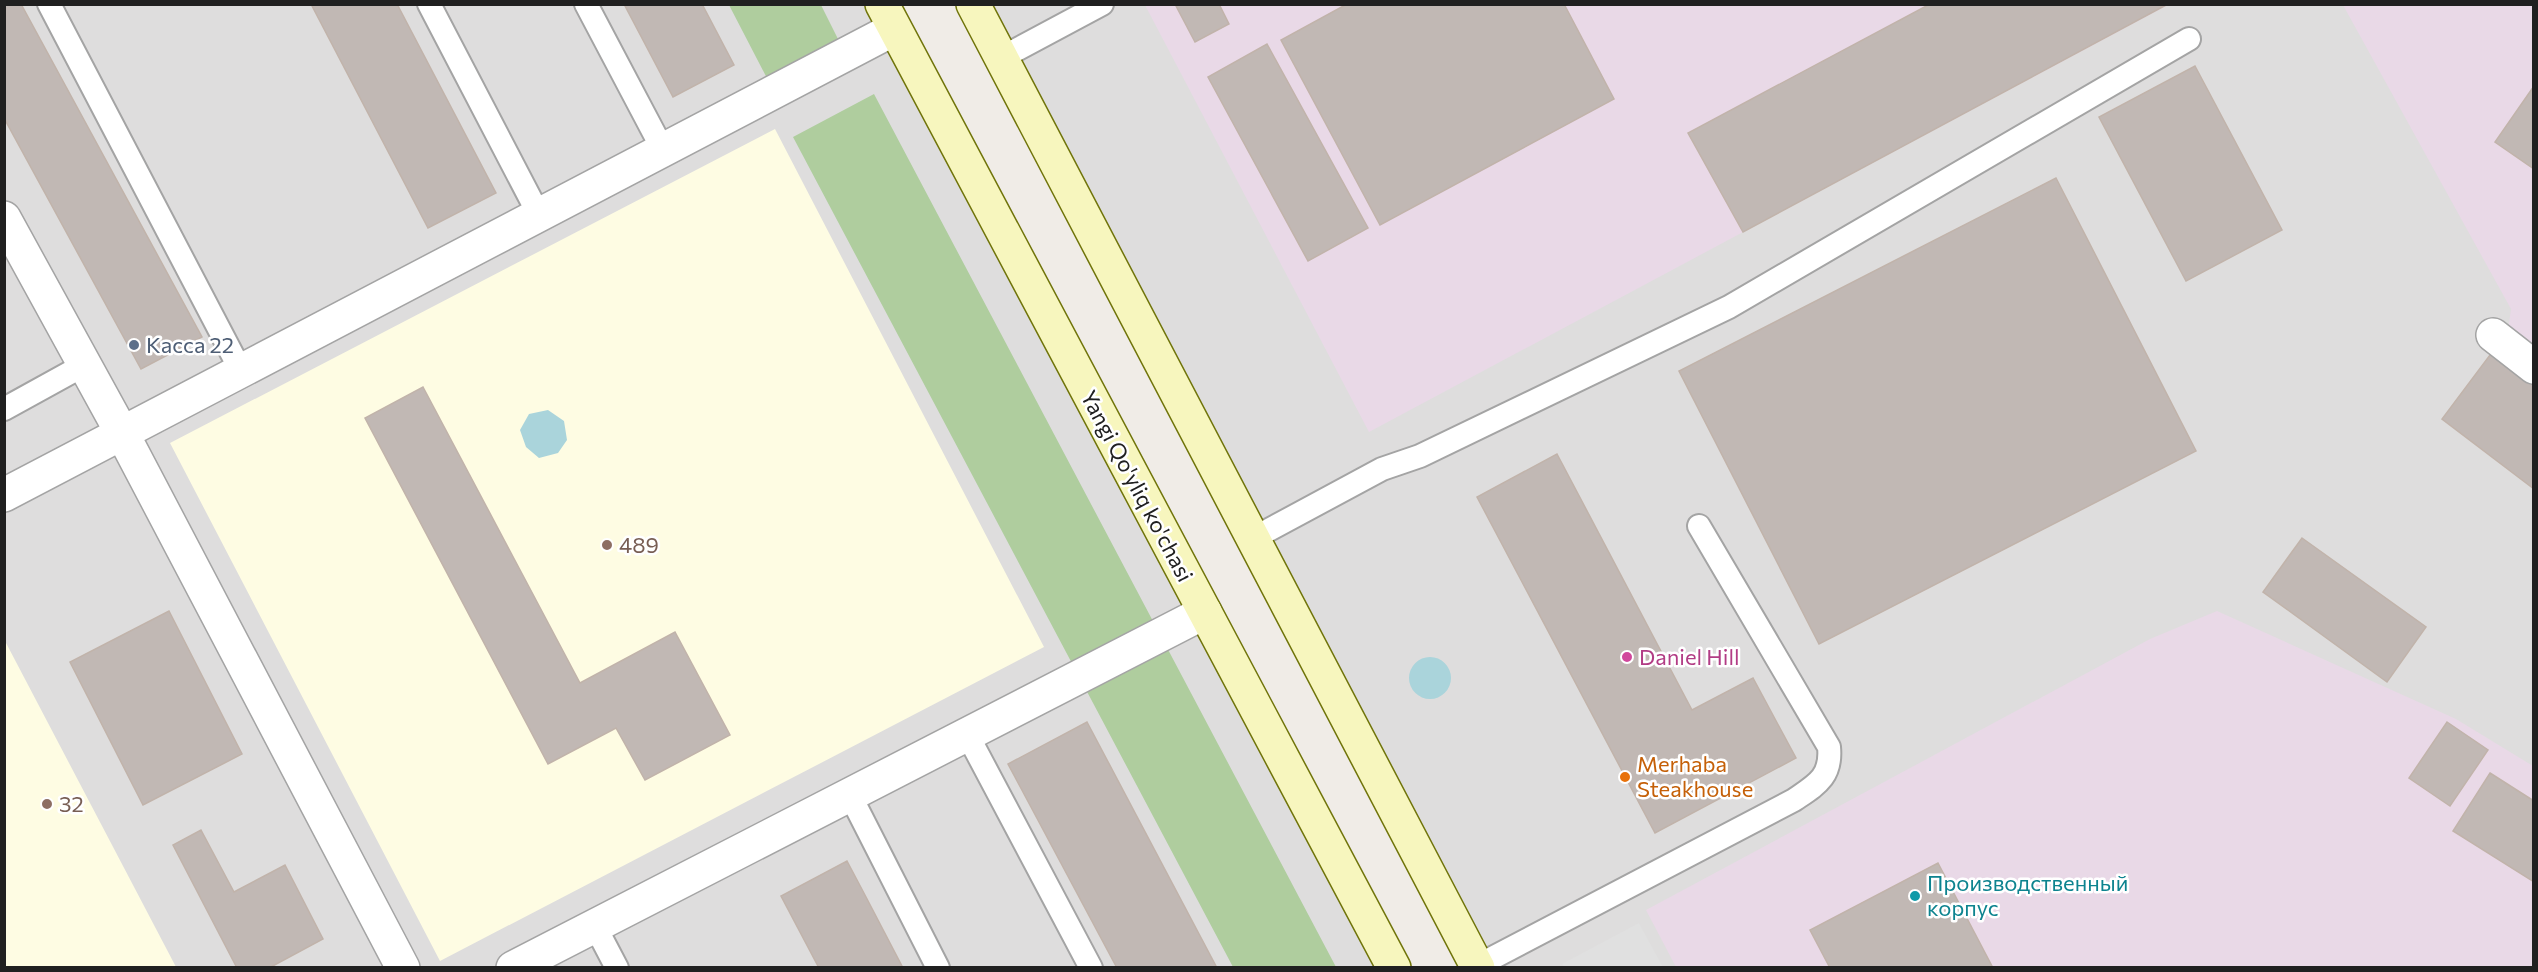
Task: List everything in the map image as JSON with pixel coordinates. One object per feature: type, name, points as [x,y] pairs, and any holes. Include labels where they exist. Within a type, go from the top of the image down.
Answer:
[{"type":"main road","points":[[973,4],[1477,967]]},
{"type":"main road","name":"Yangi Qo'yliq ko'chasi","points":[[888,17],[1394,968]]},
{"type":"street","points":[[4,495],[663,150],[888,17]]},
{"type":"street","points":[[4,218],[122,433],[404,968]]},
{"type":"street","points":[[2493,335],[2534,367]]},
{"type":"street","points":[[513,968],[1205,612]]},
{"type":"lane","points":[[49,4],[241,370]]},
{"type":"lane","points":[[429,4],[539,215]]},
{"type":"lane","points":[[586,4],[663,150]]},
{"type":"lane","points":[[1001,58],[1102,4]]},
{"type":"lane","points":[[1252,539],[1382,469],[1420,456],[1729,307],[2188,39]]},
{"type":"lane","points":[[4,409],[84,365]]},
{"type":"lane","points":[[1477,967],[1794,800],[1820,782],[1830,761],[1828,747],[1699,526]]},
{"type":"lane","points":[[967,734],[1091,968]]},
{"type":"lane","points":[[850,795],[938,968]]},
{"type":"lane","points":[[595,926],[617,968]]},
{"type":"shaded area","points":[[5,4],[882,5],[1394,968],[5,968]]},
{"type":"shaded area","points":[[972,5],[2533,5],[2533,967],[1478,967]]},
{"type":"shaded area","points":[[1145,5],[2168,5],[1369,432]]},
{"type":"shaded area","points":[[2343,5],[2533,5],[2533,349],[2508,331],[2511,309]]},
{"type":"shaded area","name":"489","points":[[775,129],[1044,647],[440,961],[170,443]]},
{"type":"shaded area","points":[[2217,611],[2456,719],[2533,766],[2533,967],[1676,967],[1646,910],[2150,639]]},
{"type":"shaded area","name":"32","points":[[5,641],[176,967],[5,967]]},
{"type":"shaded area","points":[[1639,923],[1663,967],[1564,967],[1562,964]]},
{"type":"green space","points":[[729,5],[821,5],[842,47],[770,84]]},
{"type":"green space","points":[[874,94],[1336,967],[1233,967],[793,137]]},
{"type":"water","points":[[548,410],[564,421],[567,440],[558,453],[539,458],[526,447],[520,430],[529,414]]},
{"type":"water","points":[[1430,657],[1445,663],[1451,678],[1445,693],[1430,699],[1415,693],[1409,678],[1415,663]]},
{"type":"building","points":[[4,4],[21,4],[202,337],[141,369],[4,118]]},
{"type":"building","points":[[311,4],[397,4],[496,193],[428,228]]},
{"type":"building","points":[[624,4],[702,4],[734,65],[673,97]]},
{"type":"building","points":[[1175,4],[1219,4],[1229,24],[1195,42]]},
{"type":"building","points":[[1347,4],[1564,4],[1614,99],[1380,225],[1281,40]]},
{"type":"building","points":[[1930,4],[2168,4],[1743,232],[1688,133]]},
{"type":"building","points":[[1267,44],[1368,228],[1308,261],[1208,77]]},
{"type":"building","points":[[2195,66],[2282,230],[2186,281],[2099,117]]},
{"type":"building","points":[[2534,86],[2534,169],[2495,142]]},
{"type":"building","points":[[2056,178],[2196,451],[1819,644],[1679,371]]},
{"type":"building","points":[[2493,351],[2534,382],[2534,489],[2442,419]]},
{"type":"building","points":[[423,387],[580,683],[675,632],[730,735],[645,780],[616,728],[548,764],[365,418]]},
{"type":"building","points":[[1557,454],[1692,710],[1753,678],[1796,758],[1655,833],[1477,497]]},
{"type":"building","points":[[2302,538],[2426,627],[2387,682],[2263,592]]},
{"type":"building","points":[[169,611],[242,754],[143,805],[70,662]]},
{"type":"building","points":[[1087,722],[1217,968],[1117,968],[1008,764]]},
{"type":"building","points":[[2447,722],[2488,750],[2450,806],[2409,778]]},
{"type":"building","points":[[2490,773],[2534,801],[2534,882],[2453,831]]},
{"type":"building","points":[[201,830],[234,892],[285,865],[323,939],[269,968],[237,968],[173,845]]},
{"type":"building","points":[[847,861],[903,968],[819,968],[781,896]]},
{"type":"building","name":"Производственный корпус","points":[[1938,863],[1993,968],[1830,968],[1810,930]]},
{"type":"place","name":"Касса 22","points":[[134,345]]},
{"type":"place","name":"489","points":[[607,545]]},
{"type":"place","name":"Daniel Hill","points":[[1627,657]]},
{"type":"place","name":"Merhaba Steakhouse","points":[[1625,777]]},
{"type":"place","name":"32","points":[[47,804]]},
{"type":"place","name":"Производственный корпус","points":[[1915,896]]}]
